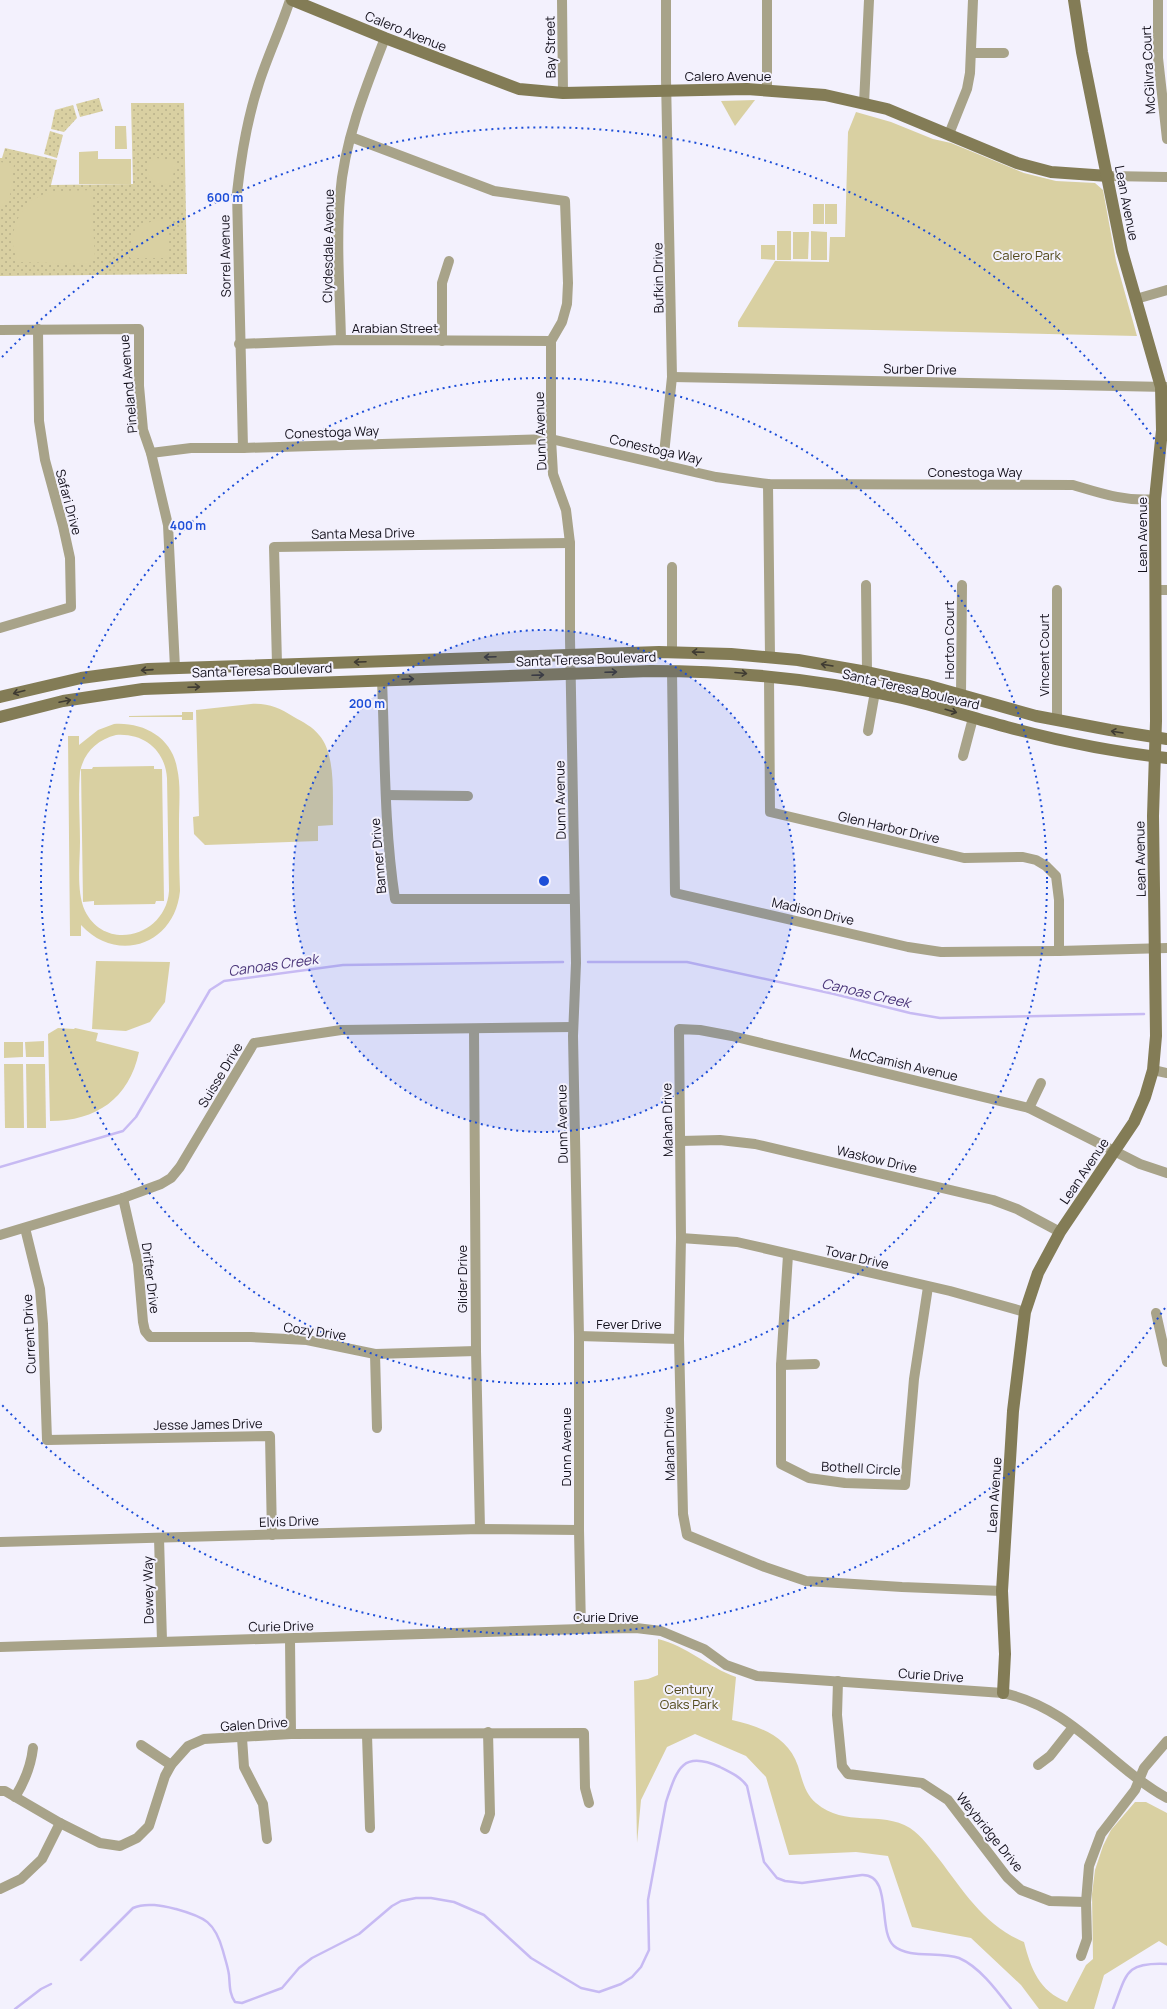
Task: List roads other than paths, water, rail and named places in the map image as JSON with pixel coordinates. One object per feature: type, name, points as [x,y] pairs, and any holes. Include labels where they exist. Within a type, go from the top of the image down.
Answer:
[{"type":"street","name":"Calero Avenue","points":[[291,0],[502,84],[519,89],[563,93],[767,90],[825,95],[887,110],[950,134],[1017,163],[1037,169],[1066,174],[1167,177]]},
{"type":"street","name":"Sorrel Avenue","points":[[243,448],[239,344],[237,193],[240,161],[248,123],[259,83],[291,0]]},
{"type":"street","name":"Bay Street","points":[[562,0],[563,93]]},
{"type":"street","name":"Bufkin Drive","points":[[662,464],[672,377],[666,91],[666,0]]},
{"type":"street","points":[[767,0],[767,90]]},
{"type":"street","points":[[864,104],[869,0]]},
{"type":"street","points":[[950,134],[967,89],[971,53],[973,0]]},
{"type":"street","name":"Lean Avenue","points":[[1003,1693],[1005,1654],[1002,1591],[1013,1411],[1025,1312],[1038,1272],[1060,1232],[1134,1122],[1145,1097],[1153,1070],[1156,1036],[1153,816],[1161,758],[1162,738],[1161,590],[1155,499],[1162,430],[1164,387],[1122,251],[1086,72],[1074,0]]},
{"type":"street","name":"McGilvra Court","points":[[1158,0],[1158,58],[1167,139]]},
{"type":"street","name":"Clydesdale Avenue","points":[[341,340],[340,196],[357,113],[385,38]]},
{"type":"street","points":[[971,53],[1004,53]]},
{"type":"street","points":[[351,137],[494,191],[565,200],[568,284],[567,304],[562,322],[551,341]]},
{"type":"street","points":[[442,341],[442,283],[449,261]]},
{"type":"street","points":[[1136,299],[1167,290]]},
{"type":"street","name":"Pineland Avenue","points":[[0,330],[139,329],[139,386],[143,430],[151,453],[168,524],[175,668]]},
{"type":"street","name":"Safari Drive","points":[[0,628],[71,607],[70,558],[45,460],[39,421],[38,330]]},
{"type":"street","name":"Arabian Street","points":[[239,344],[341,340],[551,341]]},
{"type":"street","name":"Dunn Avenue","points":[[551,341],[551,438],[553,474],[566,510],[570,542],[576,963],[573,1027],[580,1336],[579,1530],[582,1630]]},
{"type":"street","name":"Surber Drive","points":[[672,377],[1164,387]]},
{"type":"street","name":"Conestoga Way","points":[[151,453],[190,448],[243,448],[551,438],[716,477],[768,484],[1073,485],[1120,498],[1144,500],[1155,499]]},
{"type":"street","points":[[768,484],[770,657]]},
{"type":"street","name":"Santa Mesa Drive","points":[[277,664],[274,547],[570,542]]},
{"type":"street","points":[[672,567],[672,652]]},
{"type":"street","points":[[866,586],[866,672]]},
{"type":"street","name":"Horton Court","points":[[961,695],[962,586]]},
{"type":"street","name":"Vincent Court","points":[[1057,590],[1058,720]]},
{"type":"street","name":"Santa Teresa Boulevard","points":[[0,697],[81,678],[123,672],[175,668],[571,654],[672,652],[770,657],[866,672],[1058,720],[1162,738]]},
{"type":"street","name":"Santa Teresa Boulevard","points":[[0,717],[63,701],[118,692],[181,687],[572,673],[672,671],[715,672],[769,676],[875,692],[1062,740],[1161,758]]},
{"type":"street","name":"Madison Drive","points":[[672,671],[675,893],[908,947],[941,952],[1167,948]]},
{"type":"street","name":"Glen Harbor Drive","points":[[769,676],[770,812],[964,858],[1023,857],[1036,860],[1046,866],[1056,876],[1059,900],[1059,951]]},
{"type":"street","name":"Banner Drive","points":[[382,680],[386,795],[395,899],[574,899]]},
{"type":"street","points":[[868,731],[875,692]]},
{"type":"street","points":[[962,756],[973,718]]},
{"type":"street","points":[[386,795],[468,796]]},
{"type":"street","name":"Suisse Drive","points":[[0,1235],[123,1198],[161,1184],[171,1178],[180,1167],[254,1043],[342,1030],[573,1027]]},
{"type":"street","name":"Glider Drive","points":[[474,1029],[476,1352],[480,1529]]},
{"type":"street","name":"McCamish Avenue","points":[[679,1029],[700,1030],[732,1036],[1029,1108],[1115,1150],[1140,1164],[1167,1173]]},
{"type":"street","name":"Mahan Drive","points":[[679,1029],[681,1141],[679,1339],[683,1514],[687,1535],[765,1567],[806,1581],[902,1588],[1002,1591]]},
{"type":"street","points":[[1153,1070],[1167,1073]]},
{"type":"street","points":[[1029,1108],[1040,1082]]},
{"type":"street","name":"Waskow Drive","points":[[681,1141],[720,1140],[755,1144],[985,1199],[1017,1209],[1060,1232]]},
{"type":"street","name":"Drifter Drive","points":[[123,1198],[138,1264],[143,1322],[145,1330],[150,1337]]},
{"type":"street","name":"Current Drive","points":[[24,1228],[40,1289],[44,1324],[47,1440]]},
{"type":"street","name":"Tovar Drive","points":[[681,1238],[737,1242],[788,1255],[950,1291],[1025,1312]]},
{"type":"street","name":"Bothell Circle","points":[[788,1255],[781,1365],[781,1464],[809,1478],[845,1483],[905,1485],[914,1379],[928,1287]]},
{"type":"street","points":[[1156,1313],[1167,1362]]},
{"type":"street","name":"Fever Drive","points":[[580,1336],[679,1339]]},
{"type":"street","name":"Cozy Drive","points":[[150,1337],[251,1337],[307,1340],[376,1354],[476,1352]]},
{"type":"street","points":[[376,1354],[377,1428]]},
{"type":"street","points":[[781,1365],[815,1364]]},
{"type":"street","name":"Jesse James Drive","points":[[47,1440],[270,1436],[272,1535]]},
{"type":"street","name":"Elvis Drive","points":[[0,1542],[480,1529],[579,1530]]},
{"type":"street","name":"Dewey Way","points":[[159,1538],[162,1641]]},
{"type":"street","name":"Curie Drive","points":[[0,1647],[636,1628],[661,1631],[704,1649],[726,1665],[757,1676],[1003,1693],[1028,1699],[1045,1707],[1073,1726],[1140,1779],[1167,1798]]},
{"type":"street","points":[[290,1639],[291,1734]]},
{"type":"street","name":"Weybridge Drive","points":[[838,1681],[837,1716],[842,1766],[848,1774],[922,1783],[948,1800],[1007,1876],[1021,1890],[1050,1900],[1086,1902]]},
{"type":"street","points":[[1038,1765],[1050,1756],[1073,1726]]},
{"type":"street","points":[[485,1829],[490,1814],[488,1732]]},
{"type":"street","name":"Galen Drive","points":[[0,1791],[5,1791],[60,1823],[100,1843],[120,1846],[137,1838],[149,1826],[165,1776],[171,1765],[188,1746],[204,1740],[291,1734],[367,1735],[488,1732],[584,1733],[585,1788],[589,1803]]},
{"type":"street","points":[[367,1735],[370,1828]]},
{"type":"street","points":[[242,1738],[244,1768],[263,1804],[267,1839]]},
{"type":"street","points":[[1081,1956],[1088,1939],[1086,1902],[1089,1866],[1101,1834],[1135,1790],[1144,1768],[1167,1741]]},
{"type":"street","points":[[141,1745],[171,1765]]},
{"type":"street","points":[[16,1797],[25,1780],[32,1760],[33,1748]]},
{"type":"street","points":[[0,1888],[21,1879],[42,1859],[60,1823]]},
{"type":"waterway","name":"Canoas Creek","points":[[0,1167],[123,1131],[136,1117],[210,990],[224,981],[343,965],[563,962]]},
{"type":"waterway","name":"Canoas Creek","points":[[588,962],[687,962],[834,994],[910,1013],[940,1018],[1144,1014]]},
{"type":"waterway","points":[[81,1960],[133,1908],[149,1905],[176,1909],[202,1918],[212,1927],[220,1941],[223,1951],[229,1972],[230,1989],[232,1995],[235,2002],[242,2003],[282,1988],[299,1968],[312,1958],[359,1934],[392,1906],[401,1901],[416,1898],[431,1898],[454,1902],[484,1915],[531,1958],[581,1988],[599,1992],[621,1984],[632,1977],[641,1967],[649,1950],[648,1900],[666,1802],[678,1772],[689,1762],[697,1761],[707,1762],[720,1767],[738,1777],[745,1783],[747,1786],[764,1862],[777,1878],[785,1881],[802,1883],[862,1875],[872,1877],[878,1884],[881,1893],[886,1928],[889,1939],[894,1946],[900,1950],[916,1954],[951,1956],[967,1962],[988,1980],[1011,2009]]},
{"type":"waterway","points":[[1113,2009],[1121,1987],[1129,1973],[1142,1965],[1167,1964]]},
{"type":"waterway","points":[[15,2009],[41,1989],[51,1984]]},
{"type":"park label","name":"Calero Park","points":[[1027,255]]},
{"type":"park label","name":"Century Oaks Park","points":[[689,1696]]}]
